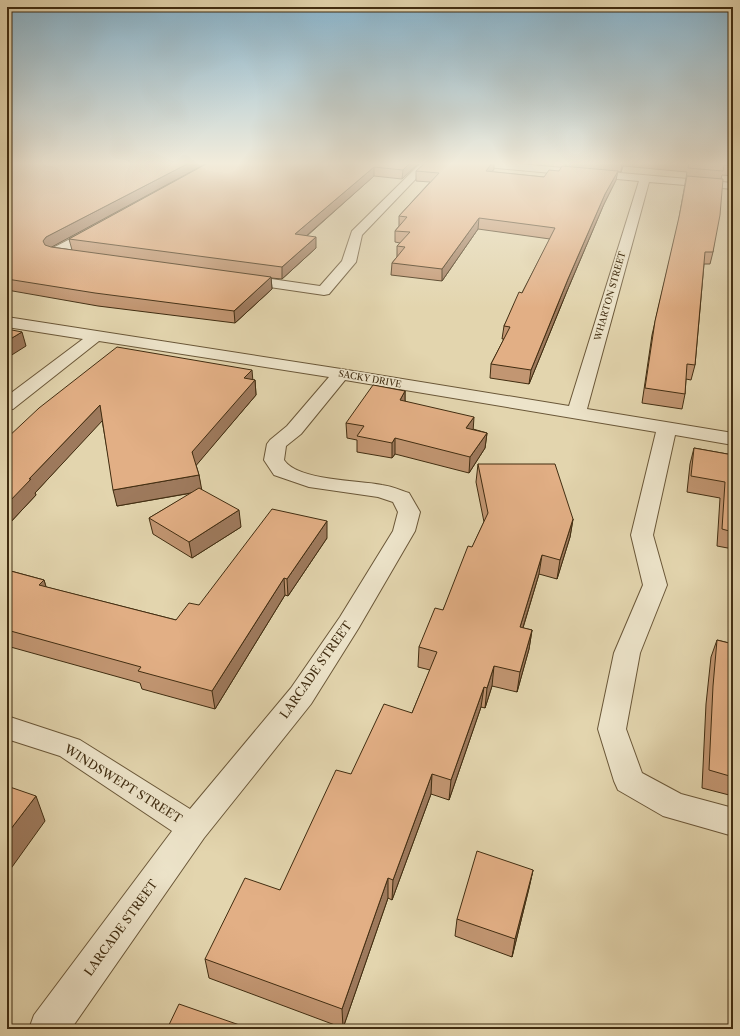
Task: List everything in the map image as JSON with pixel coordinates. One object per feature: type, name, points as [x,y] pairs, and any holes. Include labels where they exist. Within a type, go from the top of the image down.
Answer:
[{"type":"street","points":[[232,278],[324,291],[349,262],[356,234],[378,211]]},
{"type":"street","name":"WHARTON STREET","points":[[576,414],[635,211]]},
{"type":"street","points":[[77,256],[54,253],[108,223]]},
{"type":"street","name":"SACKY DRIVE","points":[[7,322],[341,374],[733,439]]},
{"type":"street","points":[[7,405],[96,336]]},
{"type":"street","name":"LARCADE STREET","points":[[48,1029],[193,828],[301,696],[349,623],[404,531],[409,512],[401,498],[382,491],[316,483],[281,471],[274,460],[278,444],[294,430],[341,374]]},
{"type":"street","points":[[667,428],[642,535],[655,585],[627,653],[612,729],[629,781],[674,806],[733,822]]},
{"type":"street","name":"WINDSWEPT STREET","points":[[7,727],[70,748],[193,828]]},
{"type":"building","points":[[7,211],[96,211],[46,237],[43,241],[45,245],[51,247],[271,277],[234,311],[95,293],[7,279]]},
{"type":"building","points":[[120,211],[322,211],[295,234],[316,237],[282,267],[69,239]]},
{"type":"building","points":[[403,211],[597,211],[531,370],[491,364],[510,327],[504,326],[519,292],[522,293],[555,228],[479,218],[442,269],[392,263],[405,247],[397,246],[410,232],[395,231],[407,217],[399,216]]},
{"type":"building","points":[[680,211],[720,211],[713,252],[705,252],[695,365],[687,364],[685,394],[645,388],[655,321]]},
{"type":"building","points":[[7,329],[22,332],[7,341]]},
{"type":"building","points":[[117,347],[252,370],[244,378],[255,380],[192,452],[199,475],[113,490],[100,405],[7,504],[7,438],[39,408]]},
{"type":"building","points":[[373,385],[405,391],[400,400],[474,417],[466,428],[487,433],[470,457],[395,438],[392,443],[357,436],[364,426],[346,423]]},
{"type":"building","points":[[694,448],[733,455],[733,532],[722,529],[725,482],[691,476]]},
{"type":"building","points":[[478,464],[555,464],[573,519],[560,560],[542,555],[520,627],[532,630],[520,672],[494,666],[487,688],[484,687],[451,780],[432,774],[393,880],[388,878],[342,1009],[205,959],[245,878],[280,890],[336,770],[351,774],[384,704],[412,713],[437,652],[419,647],[435,608],[443,610],[468,546],[472,547],[488,513]]},
{"type":"building","points":[[199,488],[239,510],[189,542],[149,518]]},
{"type":"building","points":[[272,509],[327,521],[287,579],[284,578],[212,691],[138,671],[141,667],[7,630],[7,570],[44,580],[39,585],[176,620],[189,603],[199,605]]},
{"type":"building","points":[[717,640],[733,644],[733,777],[709,770]]},
{"type":"building","points":[[7,786],[36,796],[7,834]]},
{"type":"building","points":[[477,851],[533,870],[515,939],[457,919]]},
{"type":"building","points":[[179,1004],[251,1029],[167,1029]]}]
